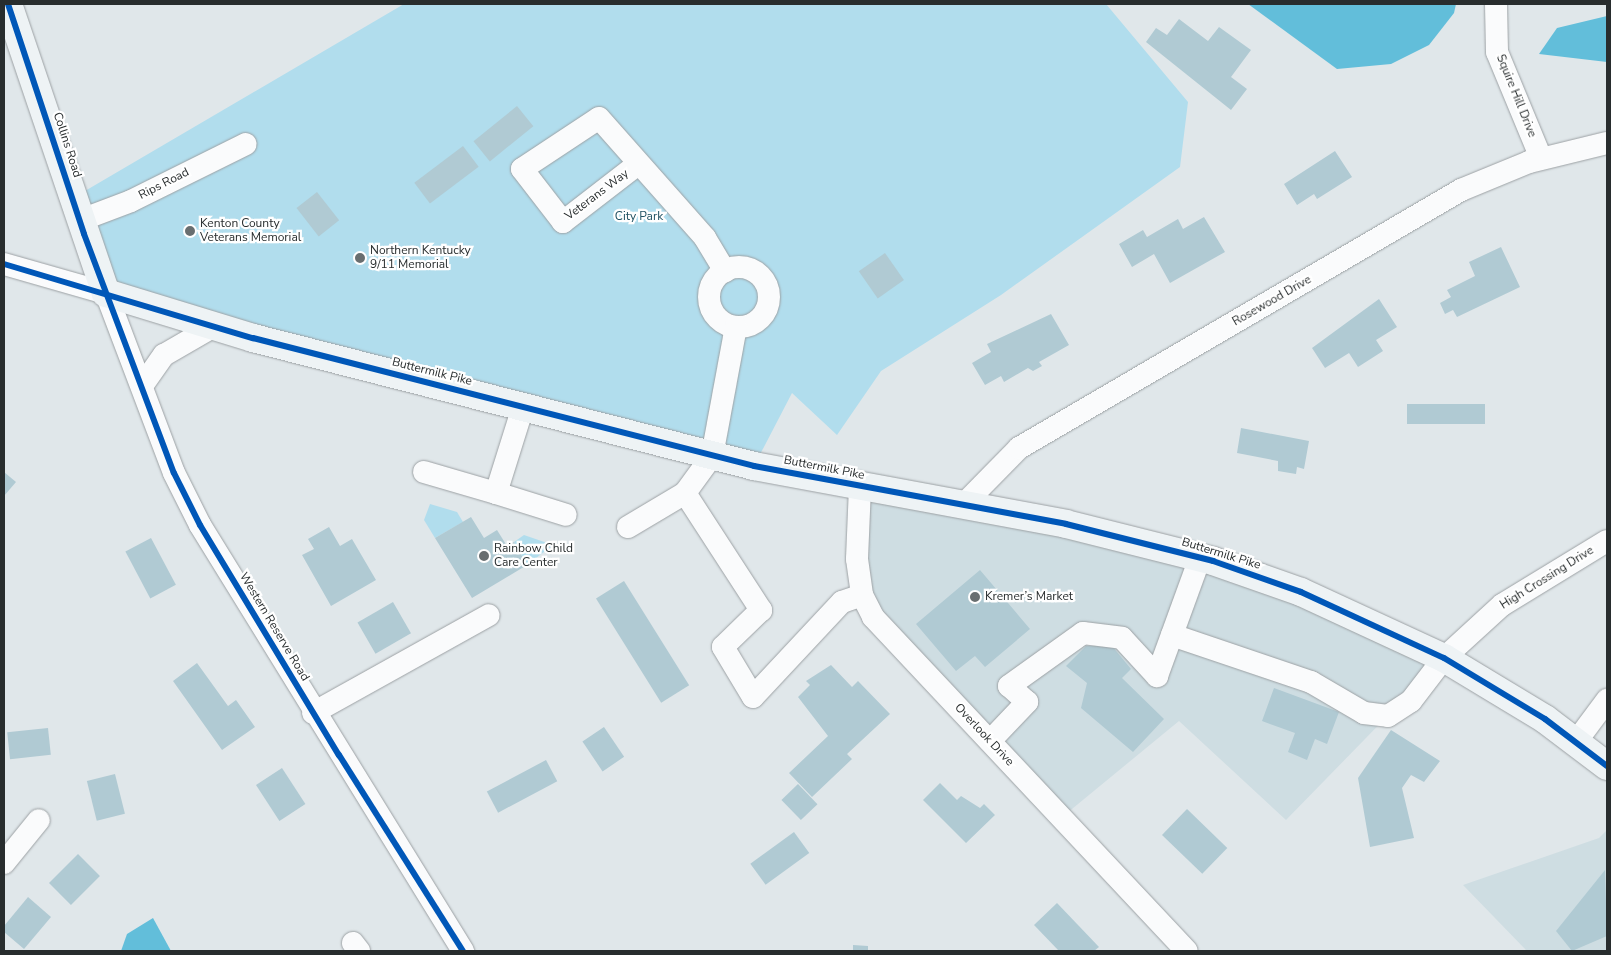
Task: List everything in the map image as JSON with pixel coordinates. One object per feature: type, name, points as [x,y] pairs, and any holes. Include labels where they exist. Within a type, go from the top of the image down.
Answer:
[{"type":"main road","name":"Collins Road","points":[[8,4],[106,293]]},
{"type":"main road","name":"Buttermilk Pike","points":[[106,293],[214,326],[712,456],[860,487],[1066,524],[1200,558],[1301,592],[1444,658],[1575,742],[1607,766]]},
{"type":"street","name":"Squire Hill Drive","points":[[1496,4],[1497,52],[1541,158]]},
{"type":"street","name":"Veterans Way","points":[[638,164],[563,222],[522,169],[599,118],[705,238],[725,271]]},
{"type":"street","name":"Rosewood Drive","points":[[963,505],[1019,448],[1462,190],[1541,158],[1607,143]]},
{"type":"street","name":"Rips Road","points":[[81,220],[131,201],[246,144]]},
{"type":"street","name":"Buttermilk Pike","points":[[4,264],[106,293]]},
{"type":"street","points":[[725,271],[753,271],[764,280],[769,296],[763,315],[746,326],[736,327],[719,319],[710,303],[712,284],[725,271]]},
{"type":"street","name":"Western Reserve Road","points":[[106,293],[174,473],[200,525],[313,713],[463,951]]},
{"type":"street","points":[[142,386],[164,355],[214,326]]},
{"type":"street","points":[[628,527],[685,493],[712,456],[736,327]]},
{"type":"street","points":[[496,493],[523,407]]},
{"type":"street","points":[[424,472],[566,515]]},
{"type":"street","name":"Overlook Drive","points":[[860,487],[857,559],[862,595],[873,617],[1187,951]]},
{"type":"street","points":[[685,493],[761,610],[723,647],[753,698],[842,602],[862,595]]},
{"type":"street","name":"High Crossing Drive","points":[[1172,635],[1311,682],[1364,713],[1388,716],[1411,701],[1444,658],[1502,605],[1607,541]]},
{"type":"street","points":[[990,742],[1027,702],[1009,686],[1067,641],[1083,633],[1122,638],[1158,676],[1200,558]]},
{"type":"street","points":[[313,713],[489,615]]},
{"type":"street","points":[[1575,742],[1607,700]]},
{"type":"street","points":[[4,863],[39,820]]},
{"type":"shaded area","points":[[860,487],[1136,540],[1444,658],[1286,820],[1179,721],[1061,818],[873,617]]},
{"type":"shaded area","points":[[1607,830],[1607,951],[1527,951],[1463,885],[1599,838]]},
{"type":"green space","name":"City Park","points":[[404,4],[1106,4],[1188,102],[1180,167],[1001,295],[881,371],[837,435],[792,393],[754,466],[106,293],[73,198]]},
{"type":"green space","points":[[430,504],[457,512],[463,522],[435,538],[424,520]]},
{"type":"green space","points":[[524,535],[553,545],[527,565],[514,542]]},
{"type":"water","points":[[1248,4],[1456,4],[1454,13],[1429,45],[1391,64],[1337,69]]},
{"type":"water","points":[[1607,16],[1607,62],[1539,54],[1557,28]]},
{"type":"water","points":[[153,918],[171,951],[121,951],[127,934]]},
{"type":"building","points":[[1179,19],[1208,41],[1219,27],[1251,50],[1231,77],[1247,89],[1231,110],[1146,42],[1156,28],[1167,35]]},
{"type":"building","points":[[517,106],[533,126],[490,161],[473,141]]},
{"type":"building","points":[[463,146],[479,167],[430,203],[414,183]]},
{"type":"building","points":[[1335,151],[1352,177],[1317,199],[1314,194],[1297,205],[1284,184]]},
{"type":"building","points":[[317,192],[339,220],[319,236],[297,208]]},
{"type":"building","points":[[1204,217],[1225,252],[1170,283],[1154,254],[1132,267],[1119,244],[1143,230],[1147,237],[1178,219],[1183,229]]},
{"type":"building","points":[[1501,247],[1520,287],[1457,317],[1453,310],[1445,314],[1440,303],[1451,297],[1447,290],[1475,276],[1469,262]]},
{"type":"building","points":[[885,253],[904,280],[878,298],[859,271]]},
{"type":"building","points":[[1379,299],[1397,327],[1376,340],[1383,351],[1358,367],[1349,353],[1325,368],[1312,348]]},
{"type":"building","points":[[1051,314],[1069,345],[1039,362],[1042,366],[1033,371],[1028,368],[1004,382],[1001,376],[985,385],[972,363],[991,352],[987,344]]},
{"type":"building","points":[[1407,404],[1485,404],[1485,424],[1407,424]]},
{"type":"building","points":[[1241,428],[1309,441],[1304,469],[1297,467],[1296,474],[1278,471],[1278,461],[1237,453]]},
{"type":"building","points":[[4,472],[16,482],[4,496]]},
{"type":"building","name":"Rainbow Child Care Center","points":[[471,517],[484,538],[497,530],[507,546],[514,542],[527,565],[472,598],[435,538]]},
{"type":"building","points":[[329,527],[340,546],[352,539],[376,580],[331,606],[302,555],[314,549],[308,539]]},
{"type":"building","points":[[151,538],[176,585],[150,598],[125,552]]},
{"type":"building","name":"Kremer’s Market","points":[[980,570],[1030,629],[985,667],[975,656],[956,671],[916,624]]},
{"type":"building","points":[[624,581],[689,685],[661,703],[596,598]]},
{"type":"building","points":[[393,602],[411,633],[375,654],[357,622]]},
{"type":"building","points":[[1086,646],[1112,646],[1131,669],[1122,678],[1164,719],[1133,752],[1081,708],[1087,683],[1066,666]]},
{"type":"building","points":[[197,663],[228,706],[236,700],[255,727],[222,750],[173,681]]},
{"type":"building","points":[[831,665],[852,687],[858,681],[890,714],[847,754],[852,759],[812,797],[789,773],[828,736],[798,697],[810,685],[806,681]]},
{"type":"building","points":[[1274,688],[1339,712],[1327,744],[1315,739],[1307,760],[1288,752],[1295,733],[1262,721]]},
{"type":"building","points":[[604,727],[624,757],[603,771],[582,742]]},
{"type":"building","points":[[48,728],[51,755],[10,759],[7,732]]},
{"type":"building","points":[[1391,730],[1440,761],[1424,782],[1411,775],[1402,788],[1414,838],[1370,847],[1358,778]]},
{"type":"building","points":[[546,760],[557,781],[498,813],[487,791]]},
{"type":"building","points":[[282,768],[305,804],[279,821],[256,785]]},
{"type":"building","points":[[115,774],[125,814],[97,821],[87,781]]},
{"type":"building","points":[[940,783],[957,800],[961,796],[980,808],[984,804],[995,815],[966,843],[923,800]]},
{"type":"building","points":[[798,784],[817,804],[801,820],[781,800]]},
{"type":"building","points":[[1187,809],[1227,848],[1202,874],[1162,835]]},
{"type":"building","points":[[794,832],[809,853],[766,885],[750,864]]},
{"type":"building","points":[[78,854],[100,876],[71,905],[49,883]]},
{"type":"building","points":[[1605,870],[1607,936],[1572,951],[1556,931]]},
{"type":"building","points":[[28,897],[51,917],[24,949],[4,932],[4,926]]},
{"type":"building","points":[[1057,903],[1099,947],[1094,951],[1059,951],[1034,925]]},
{"type":"building","points":[[853,945],[868,946],[868,951],[853,951]]},
{"type":"cycle path","points":[[8,4],[84,234],[174,473],[200,525],[339,755],[463,951]]},
{"type":"cycle path","points":[[4,264],[253,338],[754,466],[1066,524],[1213,561],[1301,592],[1444,658],[1545,719],[1607,766]]},
{"type":"place","name":"Kenton County Veterans Memorial","points":[[190,231]]},
{"type":"place","name":"Northern Kentucky 9/11 Memorial","points":[[360,258]]},
{"type":"place","name":"Rainbow Child Care Center","points":[[484,556]]},
{"type":"place","name":"Kremer’s Market","points":[[975,597]]}]
